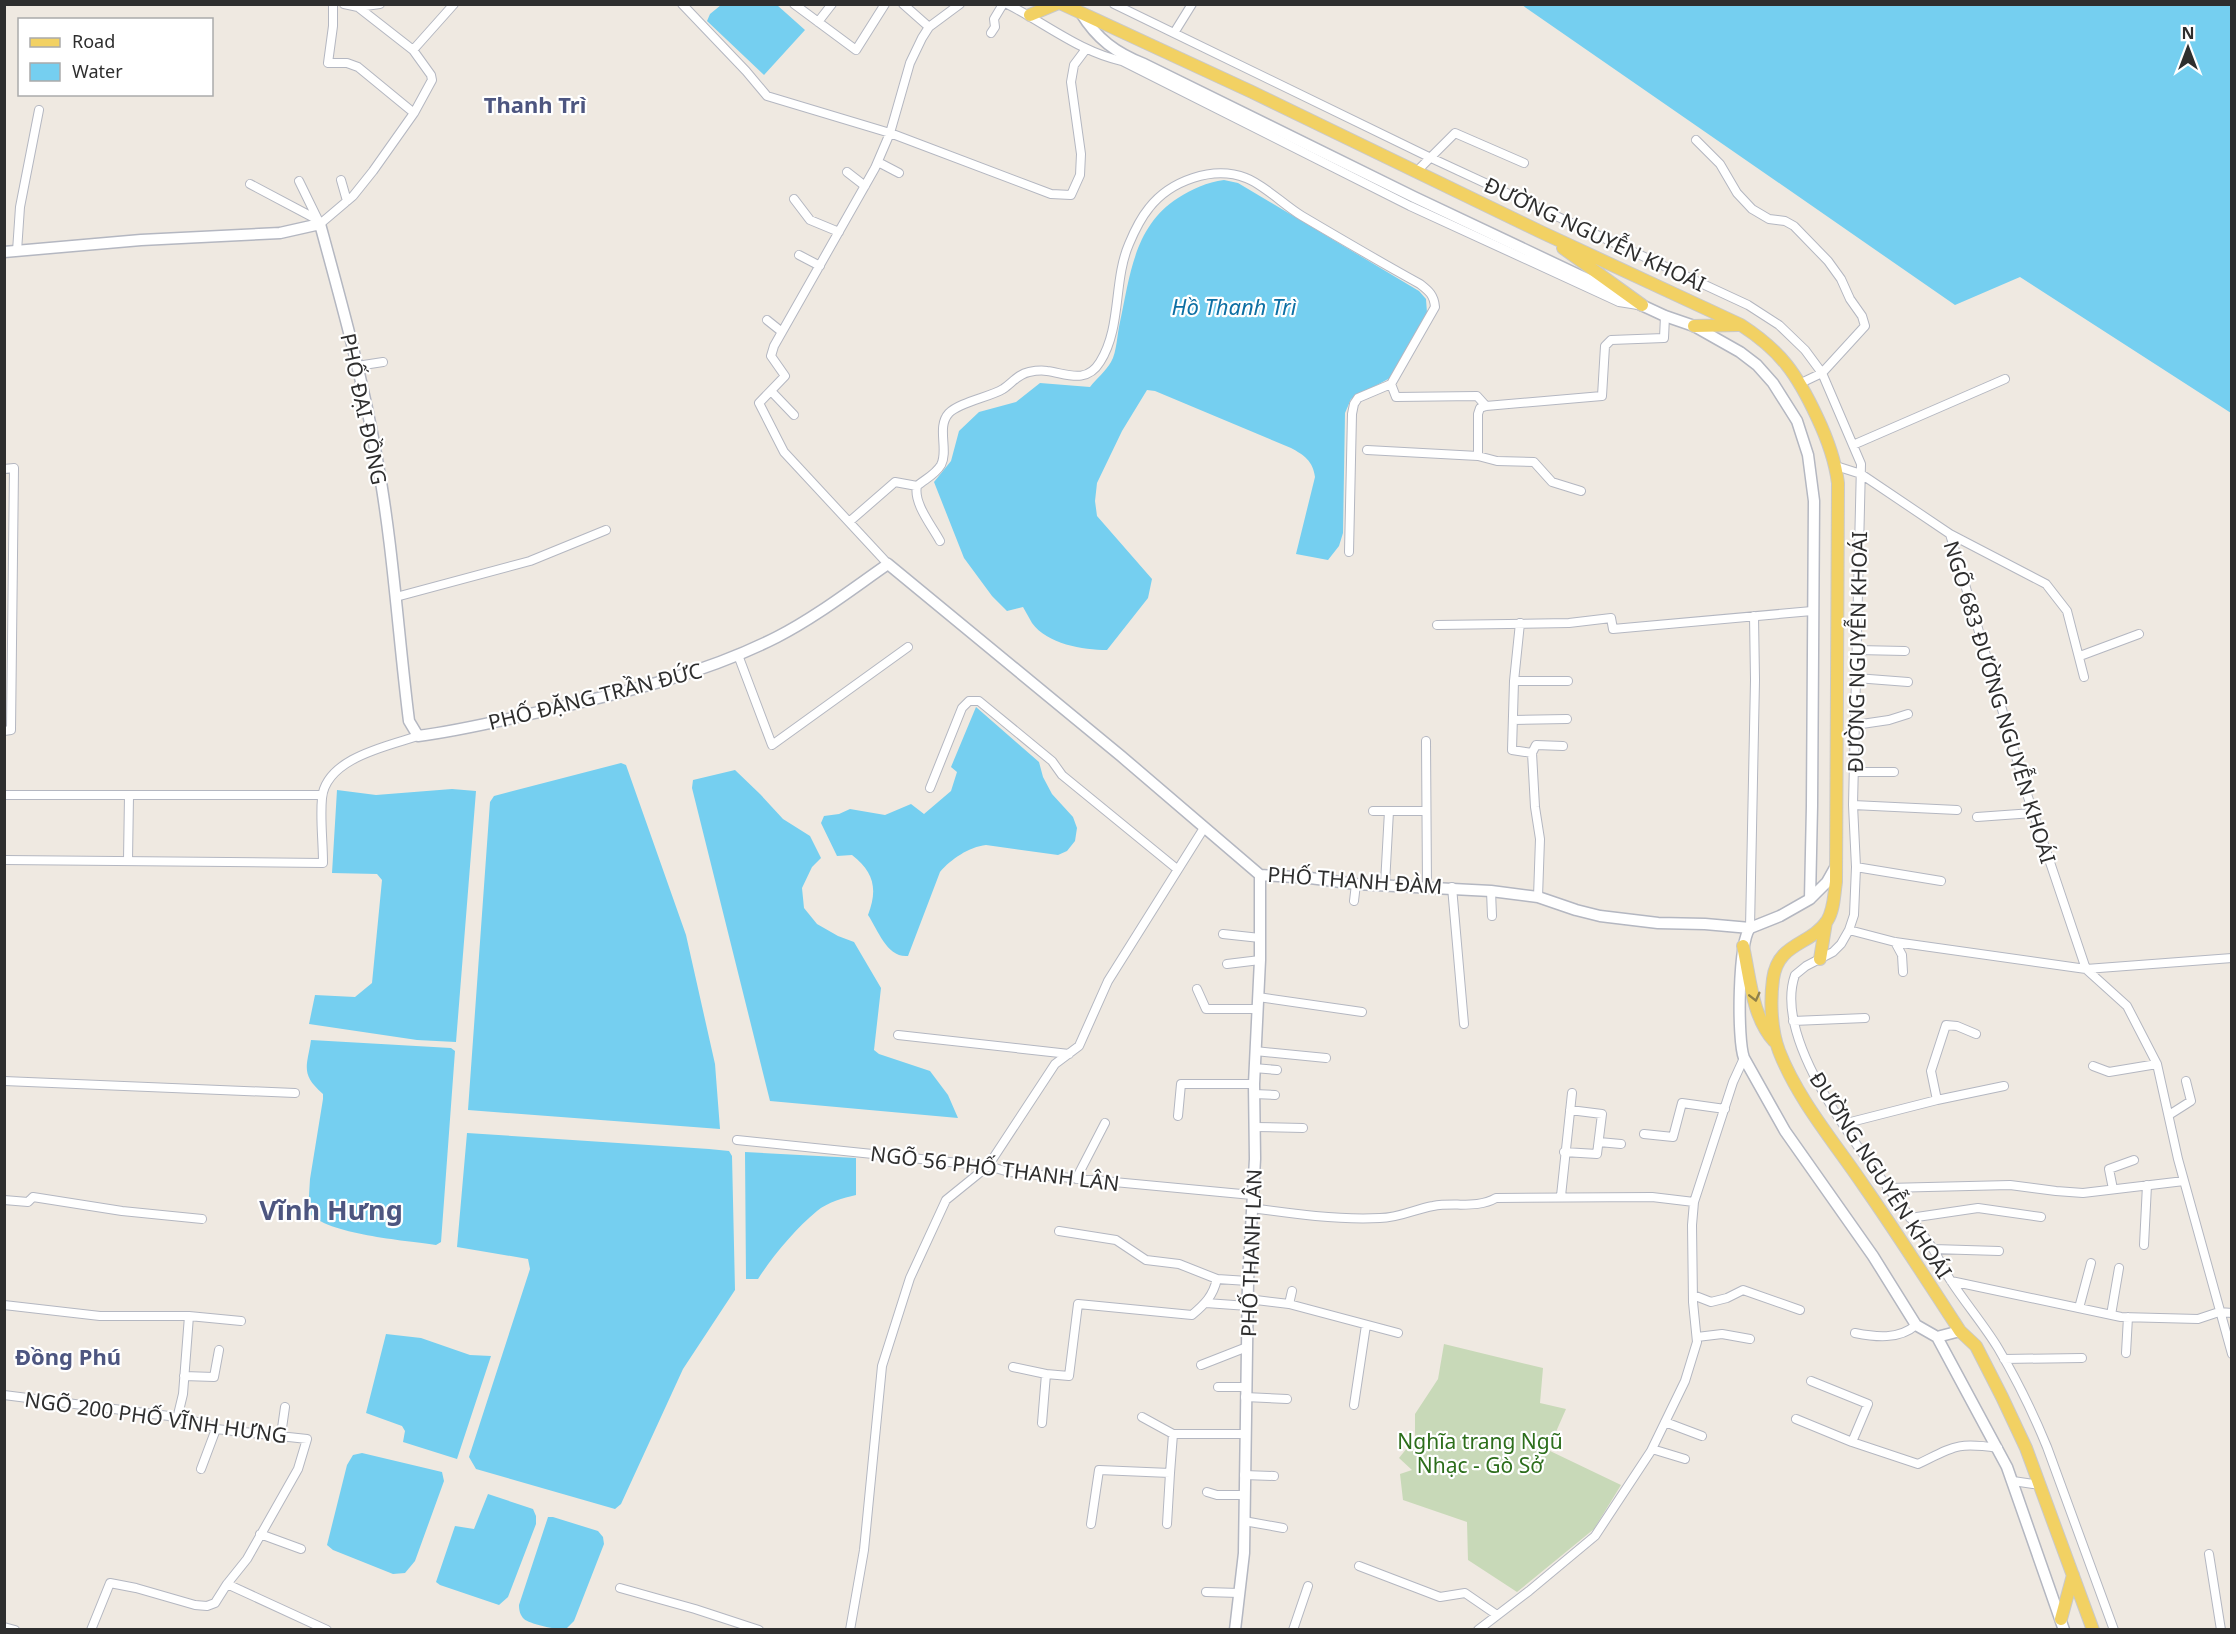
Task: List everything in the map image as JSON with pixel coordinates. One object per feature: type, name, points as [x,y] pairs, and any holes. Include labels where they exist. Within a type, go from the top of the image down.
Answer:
[{"type":"main road","points":[[1030,15],[1056,4]]},
{"type":"main road","name":"ĐƯỜNG NGUYỄN KHOÁI","points":[[1062,4],[1741,325],[1782,358],[1801,383],[1823,430],[1836,466],[1838,483],[1836,866],[1834,900],[1826,922],[1820,929],[1785,952],[1774,969],[1772,998],[1777,1043],[1789,1071],[1809,1106],[1959,1330],[1976,1346],[1997,1387],[2040,1485],[2093,1629]]},
{"type":"main road","points":[[1541,232],[1642,305]]},
{"type":"main road","points":[[1694,326],[1741,325]]},
{"type":"main road","points":[[1820,959],[1826,922]]},
{"type":"main road","points":[[1743,946],[1763,1026],[1777,1043]]},
{"type":"main road","points":[[2063,1624],[2073,1575]]},
{"type":"street","points":[[333,4],[333,26],[328,63],[347,63],[358,67],[414,113]]},
{"type":"street","points":[[344,4],[358,7],[380,4]]},
{"type":"street","points":[[413,50],[454,4]]},
{"type":"street","points":[[682,4],[767,96],[890,133],[1051,194],[1071,195],[1080,175],[1081,154],[1071,82],[1074,65],[1086,49]]},
{"type":"street","points":[[794,4],[856,50],[885,4]]},
{"type":"street","points":[[819,22],[832,4]]},
{"type":"street","points":[[903,4],[929,27]]},
{"type":"street","points":[[888,564],[784,452],[759,403],[786,376],[771,356],[782,332],[878,162],[890,133],[910,63],[929,27],[960,4]]},
{"type":"street","points":[[991,33],[995,27],[994,19],[1005,4]]},
{"type":"street","name":"ĐƯỜNG NGUYỄN KHOÁI","points":[[1005,4],[1030,15],[1086,49],[1144,64],[1414,197],[1665,316],[1694,326],[1740,352],[1757,365],[1773,384],[1797,421],[1808,455],[1814,501],[1810,899]]},
{"type":"street","name":"ĐƯỜNG NGUYỄN KHOÁI","points":[[1114,4],[1429,157],[1748,305],[1779,325],[1805,350],[1822,373],[1861,464],[1853,805],[1856,897],[1849,930],[1841,944],[1833,952],[1806,966],[1795,975],[1793,1021],[1797,1040],[1805,1059],[1843,1124],[1933,1249],[1951,1281],[2004,1359],[2048,1447],[2114,1629]]},
{"type":"street","points":[[1174,33],[1192,4]]},
{"type":"street","points":[[4,252],[130,241],[280,232],[319,222],[335,211],[347,201],[373,171],[414,113],[432,80],[431,75],[413,50],[358,7]]},
{"type":"street","name":"ĐƯỜNG NGUYỄN KHOÁI","points":[[1081,13],[1089,27],[1122,58]]},
{"type":"street","points":[[17,251],[20,207],[39,110]]},
{"type":"street","points":[[1417,171],[1455,133],[1524,163]]},
{"type":"street","points":[[1696,140],[1720,164],[1737,193],[1752,209],[1769,219],[1785,221],[1794,226],[1809,241],[1841,279],[1850,299],[1862,316],[1865,326],[1822,373],[1801,383]]},
{"type":"street","points":[[878,162],[899,173]]},
{"type":"street","points":[[847,172],[865,186]]},
{"type":"street","points":[[849,522],[896,482],[917,486],[934,474],[943,459],[944,422],[950,412],[983,396],[1002,390],[1019,375],[1027,372],[1047,370],[1071,377],[1093,370],[1100,363],[1113,324],[1118,281],[1125,254],[1140,220],[1168,190],[1215,172],[1248,178],[1298,214],[1430,292],[1434,298],[1435,307],[1391,384],[1358,398],[1354,404],[1349,552]]},
{"type":"street","points":[[341,180],[347,201]]},
{"type":"street","points":[[299,181],[319,222]]},
{"type":"street","points":[[250,184],[319,222]]},
{"type":"street","points":[[794,199],[810,220],[839,232]]},
{"type":"street","name":"PHỐ ĐẠI ĐỒNG","points":[[319,222],[357,366],[377,459],[396,597]]},
{"type":"street","points":[[799,255],[820,266]]},
{"type":"street","points":[[1478,456],[1480,408],[1602,396],[1605,346],[1611,340],[1664,339],[1665,316]]},
{"type":"street","points":[[767,320],[782,332]]},
{"type":"street","points":[[357,366],[383,362]]},
{"type":"street","points":[[1853,445],[2005,379]]},
{"type":"street","points":[[1391,384],[1396,397],[1477,396],[1486,406]]},
{"type":"street","points":[[771,391],[794,415]]},
{"type":"street","points":[[1367,450],[1478,456],[1497,461],[1534,462],[1552,482],[1581,491]]},
{"type":"street","name":"NGÕ 683 ĐƯỜNG NGUYỄN KHOÁI","points":[[1836,466],[1861,474],[1950,534],[2033,813],[2086,969]]},
{"type":"street","points":[[4,469],[14,468],[9,613],[10,730],[4,730]]},
{"type":"street","points":[[917,486],[917,499],[940,541]]},
{"type":"street","points":[[4,860],[323,863],[322,795],[329,779],[343,765],[371,751],[418,736],[409,721],[396,597],[530,561],[606,530]]},
{"type":"street","points":[[1950,534],[2046,584],[2067,611],[2084,677]]},
{"type":"street","name":"PHỐ THANH ĐÀM","points":[[888,564],[1121,756],[1260,875],[1356,884],[1491,891],[1538,897],[1600,916],[1667,924],[1705,924],[1750,928],[1780,916],[1810,899],[1827,882],[1836,866]]},
{"type":"street","name":"PHỐ ĐẶNG TRẦN ĐỨC","points":[[418,736],[477,726],[618,694],[686,675],[779,636],[888,564]]},
{"type":"street","points":[[1437,625],[1569,623],[1611,618],[1613,629],[1812,611]]},
{"type":"street","points":[[1754,616],[1755,680],[1750,928],[1745,934],[1743,946],[1740,1011],[1741,1046],[1744,1058],[1785,1131],[1873,1256],[1916,1325],[1936,1337],[1998,1449],[2013,1481],[2063,1624]]},
{"type":"street","points":[[1520,623],[1514,681],[1512,750],[1532,753]]},
{"type":"street","points":[[2080,656],[2139,633]]},
{"type":"street","points":[[738,655],[772,745],[908,647]]},
{"type":"street","points":[[1857,650],[1905,651]]},
{"type":"street","points":[[1856,678],[1908,682]]},
{"type":"street","points":[[1514,681],[1568,681]]},
{"type":"street","points":[[930,788],[962,708],[969,701],[979,701],[1052,761],[1062,775],[1177,869]]},
{"type":"street","points":[[1855,724],[1889,720],[1908,714]]},
{"type":"street","points":[[1513,720],[1568,719]]},
{"type":"street","points":[[1426,741],[1427,887]]},
{"type":"street","points":[[1538,897],[1540,839],[1535,807],[1532,753],[1536,745],[1563,746]]},
{"type":"street","points":[[1854,772],[1894,772]]},
{"type":"street","points":[[4,795],[322,795]]},
{"type":"street","points":[[128,860],[129,796]]},
{"type":"street","points":[[1853,805],[1957,810]]},
{"type":"street","points":[[1373,811],[1426,811]]},
{"type":"street","points":[[1385,884],[1389,811]]},
{"type":"street","points":[[1977,817],[2033,813]]},
{"type":"street","points":[[850,1629],[864,1550],[882,1366],[909,1278],[946,1200],[988,1166],[1055,1064],[1079,1046],[1108,981],[1204,828]]},
{"type":"street","points":[[1856,867],[1941,881]]},
{"type":"street","name":"PHỐ THANH LÂN","points":[[1235,1629],[1244,1553],[1245,1392],[1252,1208],[1254,1068],[1260,960],[1260,875]]},
{"type":"street","points":[[1353,901],[1356,884]]},
{"type":"street","points":[[1452,888],[1464,1024]]},
{"type":"street","points":[[1491,891],[1492,916]]},
{"type":"street","points":[[1849,930],[1895,942],[2086,969],[2232,958]]},
{"type":"street","points":[[1222,934],[1260,938]]},
{"type":"street","points":[[1895,942],[1902,955],[1903,972]]},
{"type":"street","points":[[1227,964],[1260,960]]},
{"type":"street","points":[[2086,969],[2127,1006],[2157,1064],[2184,1181],[2232,1354]]},
{"type":"street","points":[[1197,989],[1206,1009],[1257,1009]]},
{"type":"street","points":[[1258,997],[1362,1012]]},
{"type":"street","points":[[1793,1021],[1865,1018]]},
{"type":"street","points":[[1937,1100],[1931,1071],[1946,1025],[1957,1026],[1976,1034]]},
{"type":"street","points":[[898,1035],[1070,1054]]},
{"type":"street","points":[[1255,1051],[1326,1058]]},
{"type":"street","points":[[1478,1629],[1595,1536],[1652,1449],[1685,1381],[1697,1337],[1693,1295],[1694,1202],[1733,1082],[1744,1058]]},
{"type":"street","points":[[2093,1066],[2109,1072],[2157,1064]]},
{"type":"street","points":[[1254,1068],[1277,1070]]},
{"type":"street","points":[[4,1081],[295,1093]]},
{"type":"street","points":[[2169,1115],[2191,1101],[2186,1081]]},
{"type":"street","points":[[1178,1116],[1181,1084],[1254,1089],[1275,1095]]},
{"type":"street","points":[[1843,1124],[2004,1086]]},
{"type":"street","points":[[1561,1196],[1572,1093]]},
{"type":"street","points":[[1644,1134],[1673,1137],[1682,1103],[1725,1109]]},
{"type":"street","points":[[1564,1152],[1597,1154],[1599,1142],[1602,1114],[1570,1110]]},
{"type":"street","points":[[1076,1179],[1105,1123]]},
{"type":"street","points":[[1254,1126],[1303,1128]]},
{"type":"street","name":"NGÕ 56 PHỐ THANH LÂN","points":[[737,1140],[988,1166],[1009,1172],[1252,1195]]},
{"type":"street","points":[[1599,1142],[1621,1144]]},
{"type":"street","points":[[2113,1189],[2109,1169],[2134,1160]]},
{"type":"street","points":[[1887,1188],[2010,1185],[2083,1192],[2184,1181]]},
{"type":"street","points":[[2144,1245],[2147,1185]]},
{"type":"street","points":[[4,1200],[28,1202],[33,1197],[122,1211],[202,1219]]},
{"type":"street","points":[[1252,1208],[1319,1216],[1381,1218],[1433,1206],[1474,1204],[1496,1198],[1652,1197],[1694,1202]]},
{"type":"street","points":[[1910,1218],[1978,1208],[2041,1217]]},
{"type":"street","points":[[1059,1230],[1116,1240],[1146,1260],[1179,1264],[1217,1279],[1248,1281]]},
{"type":"street","points":[[1933,1249],[1999,1251]]},
{"type":"street","points":[[2079,1308],[2091,1263]]},
{"type":"street","points":[[2111,1315],[2120,1268]]},
{"type":"street","points":[[1012,1367],[1069,1376],[1078,1304],[1192,1315],[1214,1293],[1217,1279]]},
{"type":"street","points":[[1951,1281],[2128,1317],[2198,1319],[2219,1312],[2232,1313]]},
{"type":"street","points":[[1693,1295],[1712,1302],[1743,1290],[1800,1310]]},
{"type":"street","points":[[1289,1304],[1292,1291]]},
{"type":"street","points":[[1206,1303],[1289,1304],[1398,1333]]},
{"type":"street","points":[[4,1305],[100,1316],[189,1316],[241,1321]]},
{"type":"street","points":[[177,1419],[184,1376],[189,1316]]},
{"type":"street","points":[[2126,1353],[2128,1317]]},
{"type":"street","points":[[1354,1405],[1366,1325]]},
{"type":"street","points":[[1855,1333],[1877,1337],[1897,1335],[1916,1325]]},
{"type":"street","points":[[1936,1337],[1959,1330]]},
{"type":"street","points":[[1697,1337],[1722,1334],[1750,1339]]},
{"type":"street","points":[[1201,1365],[1247,1347]]},
{"type":"street","points":[[184,1376],[214,1377],[219,1350]]},
{"type":"street","points":[[2004,1359],[2082,1359]]},
{"type":"street","points":[[1042,1423],[1046,1374]]},
{"type":"street","points":[[1811,1381],[1868,1404],[1852,1442]]},
{"type":"street","points":[[1218,1387],[1287,1399]]},
{"type":"street","name":"NGÕ 200 PHỐ VĨNH HƯNG","points":[[4,1395],[170,1416],[209,1424],[216,1430],[307,1439],[298,1469],[260,1534]]},
{"type":"street","points":[[281,1435],[285,1407]]},
{"type":"street","points":[[1142,1418],[1173,1434],[1245,1434]]},
{"type":"street","points":[[1796,1419],[1852,1442],[1918,1464],[1954,1446],[1966,1444],[1998,1449]]},
{"type":"street","points":[[1665,1422],[1702,1436]]},
{"type":"street","points":[[201,1469],[216,1430]]},
{"type":"street","points":[[1167,1524],[1173,1434]]},
{"type":"street","points":[[1652,1449],[1685,1459]]},
{"type":"street","points":[[1091,1524],[1099,1470],[1170,1473]]},
{"type":"street","points":[[1244,1475],[1274,1476]]},
{"type":"street","points":[[2013,1481],[2040,1485]]},
{"type":"street","points":[[1207,1492],[1217,1495],[1244,1495]]},
{"type":"street","points":[[1244,1521],[1283,1528]]},
{"type":"street","points":[[91,1629],[110,1583],[201,1606],[215,1603],[226,1584],[247,1559],[260,1534],[301,1549]]},
{"type":"street","points":[[2209,1554],[2221,1629]]},
{"type":"street","points":[[1359,1566],[1440,1598],[1465,1593],[1497,1615]]},
{"type":"street","points":[[226,1584],[327,1629]]},
{"type":"street","points":[[1293,1629],[1308,1587]]},
{"type":"street","points":[[620,1588],[759,1629]]},
{"type":"street","points":[[1206,1592],[1239,1593]]},
{"type":"street","points":[[4,1627],[15,1629]]},
{"type":"green space","name":"Nghĩa trang Ngũ Nhạc - Gò Sở","points":[[1444,1344],[1543,1368],[1540,1403],[1566,1409],[1548,1450],[1621,1485],[1594,1529],[1517,1592],[1468,1560],[1467,1522],[1403,1500],[1400,1474],[1412,1470],[1399,1458],[1415,1438],[1415,1414],[1438,1379]]},
{"type":"water","points":[[721,5],[777,5],[805,30],[764,75],[707,21],[710,14]]},
{"type":"water","points":[[1522,5],[2231,5],[2231,413],[2020,277],[1955,305]]},
{"type":"water","name":"Hồ Thanh Trì","points":[[1224,180],[1238,183],[1419,291],[1426,299],[1427,313],[1390,378],[1351,399],[1345,413],[1343,533],[1339,546],[1328,560],[1296,554],[1315,477],[1307,459],[1291,448],[1155,391],[1147,390],[1122,431],[1097,483],[1095,501],[1097,516],[1152,579],[1148,598],[1107,650],[1087,649],[1056,641],[1032,623],[1023,607],[1007,611],[992,596],[964,558],[934,482],[951,461],[959,431],[979,412],[1016,402],[1040,383],[1090,387],[1113,358],[1131,270],[1143,237],[1152,223],[1163,209],[1183,195],[1206,184]]},
{"type":"water","points":[[976,707],[1039,762],[1043,777],[1052,794],[1073,817],[1077,828],[1075,841],[1067,851],[1058,855],[986,845],[961,854],[940,872],[908,956],[894,953],[884,942],[868,915],[873,897],[869,875],[852,855],[837,856],[821,823],[824,816],[839,814],[850,809],[885,815],[911,804],[924,814],[951,791],[957,772],[951,767]]},
{"type":"water","points":[[621,763],[626,765],[686,935],[715,1064],[720,1129],[468,1110],[490,802],[494,796]]},
{"type":"water","points":[[735,770],[783,819],[810,836],[821,858],[812,867],[802,888],[804,908],[817,924],[854,942],[881,988],[874,1050],[879,1054],[930,1071],[948,1095],[958,1118],[770,1101],[692,788],[693,780]]},
{"type":"water","points":[[452,789],[476,791],[456,1042],[417,1040],[309,1024],[315,995],[355,997],[372,983],[382,880],[377,874],[332,873],[337,790],[376,795]]},
{"type":"water","points":[[311,1040],[451,1048],[455,1051],[441,1242],[436,1245],[349,1231],[318,1220],[308,1212],[310,1179],[323,1099],[323,1094],[308,1075],[307,1064]]},
{"type":"water","points":[[467,1133],[709,1149],[729,1151],[732,1156],[735,1290],[683,1369],[621,1504],[615,1509],[476,1469],[469,1457],[530,1269],[528,1259],[457,1247]]},
{"type":"water","points":[[745,1152],[856,1158],[856,1195],[831,1203],[817,1211],[785,1243],[758,1279],[746,1279]]},
{"type":"water","points":[[386,1334],[421,1338],[470,1355],[491,1356],[457,1459],[403,1442],[405,1431],[402,1426],[366,1413]]},
{"type":"water","points":[[362,1453],[442,1472],[444,1481],[415,1561],[405,1573],[393,1574],[333,1550],[327,1545],[347,1465],[353,1455]]},
{"type":"water","points":[[488,1494],[533,1509],[536,1516],[536,1524],[508,1597],[499,1605],[436,1582],[455,1526],[474,1529]]},
{"type":"water","points":[[548,1517],[598,1531],[603,1537],[604,1544],[574,1621],[566,1629],[550,1628],[527,1621],[519,1609]]},
{"type":"district","name":"Thanh Trì","points":[[535,104]]},
{"type":"district","name":"Vĩnh Hưng","points":[[331,1209]]},
{"type":"district","name":"Đồng Phú","points":[[68,1356]]}]
